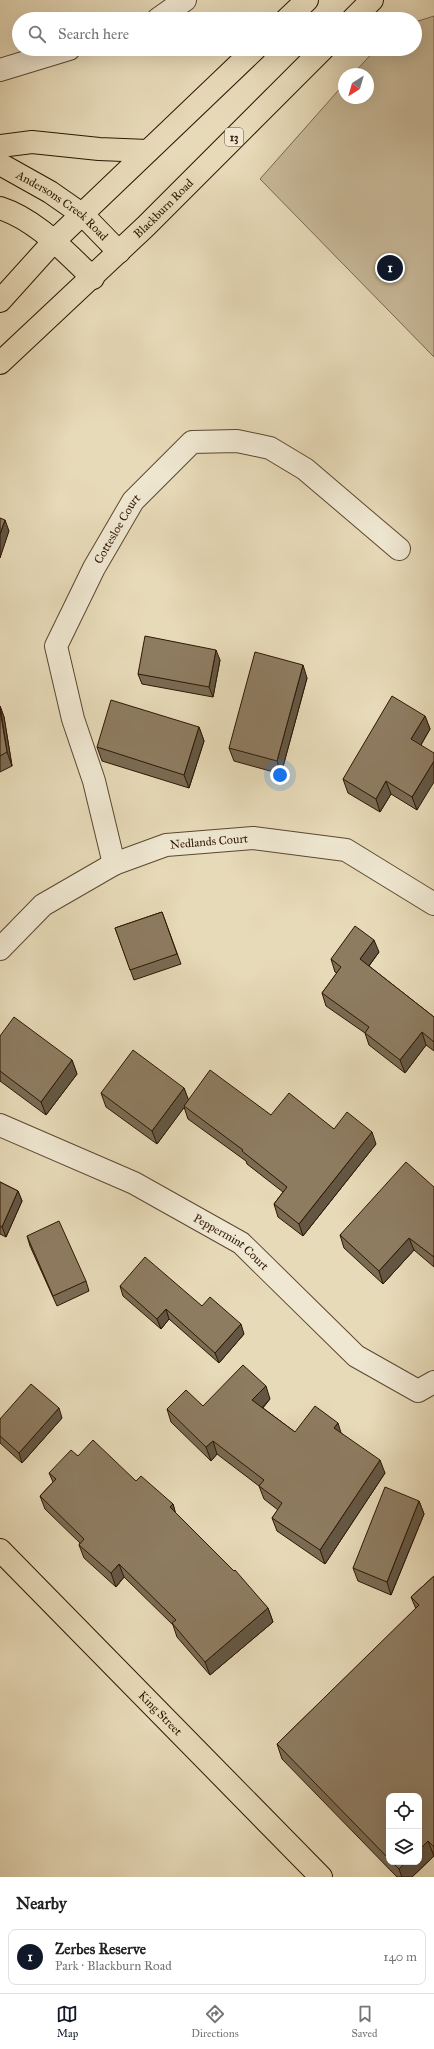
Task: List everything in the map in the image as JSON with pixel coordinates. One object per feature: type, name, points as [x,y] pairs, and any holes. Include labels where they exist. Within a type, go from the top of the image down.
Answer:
[{"type":"main road","points":[[293,12],[306,0]]},
{"type":"main road","points":[[360,12],[372,0]]},
{"type":"main road","points":[[0,301],[54,241],[83,215],[248,56]]},
{"type":"main road","name":"Blackburn Road","points":[[0,363],[93,278],[315,56]]},
{"type":"main road","points":[[0,146],[32,142],[99,149],[148,151]]},
{"type":"main road","name":"Andersons Creek Road","points":[[0,164],[50,192],[83,215],[119,252]]},
{"type":"main road","points":[[0,208],[31,224],[54,241],[93,278]]},
{"type":"main road","name":"King Street","points":[[0,1550],[321,1877]]},
{"type":"street","points":[[168,12],[185,0]]},
{"type":"street","points":[[0,70],[46,56]]},
{"type":"street","name":"Cottesloe Court","points":[[114,864],[94,781],[73,719],[56,646],[94,568],[133,501],[192,442],[237,441],[270,448],[305,469],[399,549]]},
{"type":"street","name":"Nedlands Court","points":[[0,949],[43,905],[114,864],[166,845],[245,839],[346,850],[434,904]]},
{"type":"street","name":"Peppermint Court","points":[[0,1125],[134,1183],[241,1243],[356,1356],[418,1391],[434,1382]]},
{"type":"shaded area","points":[[434,16],[434,357],[260,179],[338,91],[338,104],[374,104],[374,68],[359,68],[370,56],[422,56],[422,20]]},
{"type":"building","points":[[0,518],[5,520],[0,534]]},
{"type":"building","points":[[145,636],[216,650],[209,687],[138,674]]},
{"type":"building","points":[[255,652],[303,665],[277,761],[229,748]]},
{"type":"building","points":[[392,696],[425,716],[411,739],[434,753],[434,761],[412,797],[386,781],[376,799],[343,779]]},
{"type":"building","points":[[111,700],[199,727],[184,775],[97,747]]},
{"type":"building","points":[[0,710],[7,752],[0,756]]},
{"type":"building","points":[[162,912],[177,954],[130,970],[115,928]]},
{"type":"building","points":[[355,926],[374,940],[360,959],[434,1017],[434,1042],[422,1032],[400,1060],[365,1033],[369,1027],[322,993],[341,967],[331,959]]},
{"type":"building","points":[[14,1017],[72,1060],[41,1102],[0,1071],[0,1036]]},
{"type":"building","points":[[133,1050],[184,1088],[152,1131],[101,1093]]},
{"type":"building","points":[[210,1070],[271,1115],[289,1093],[334,1129],[347,1112],[372,1132],[299,1224],[274,1204],[287,1187],[242,1151],[243,1150],[184,1106]]},
{"type":"building","points":[[406,1162],[434,1187],[434,1257],[409,1238],[379,1271],[340,1235]]},
{"type":"building","points":[[0,1182],[18,1191],[2,1227],[0,1226]]},
{"type":"building","points":[[59,1221],[86,1281],[53,1296],[27,1236]]},
{"type":"building","points":[[145,1257],[202,1306],[210,1297],[241,1324],[215,1353],[166,1309],[157,1319],[120,1286]]},
{"type":"building","points":[[243,1365],[266,1386],[252,1400],[295,1432],[315,1406],[338,1423],[334,1428],[380,1460],[320,1550],[272,1518],[282,1503],[259,1486],[264,1480],[213,1441],[206,1447],[167,1409],[186,1390],[203,1406]]},
{"type":"building","points":[[31,1384],[59,1408],[19,1453],[0,1436],[0,1419]]},
{"type":"building","points":[[93,1440],[136,1481],[141,1476],[173,1504],[170,1507],[234,1571],[235,1570],[268,1608],[205,1662],[172,1623],[176,1620],[119,1564],[111,1573],[79,1545],[84,1539],[40,1496],[56,1479],[49,1473],[71,1450],[78,1456]]},
{"type":"building","points":[[385,1487],[419,1501],[387,1582],[353,1568]]},
{"type":"building","points":[[434,1576],[434,1847],[428,1841],[422,1847],[422,1793],[386,1793],[386,1856],[277,1744],[419,1605],[411,1597]]},
{"type":"building","points":[[395,1865],[403,1865],[399,1869]]},
{"type":"place","name":"Zerbes Reserve","points":[[390,268]]}]
